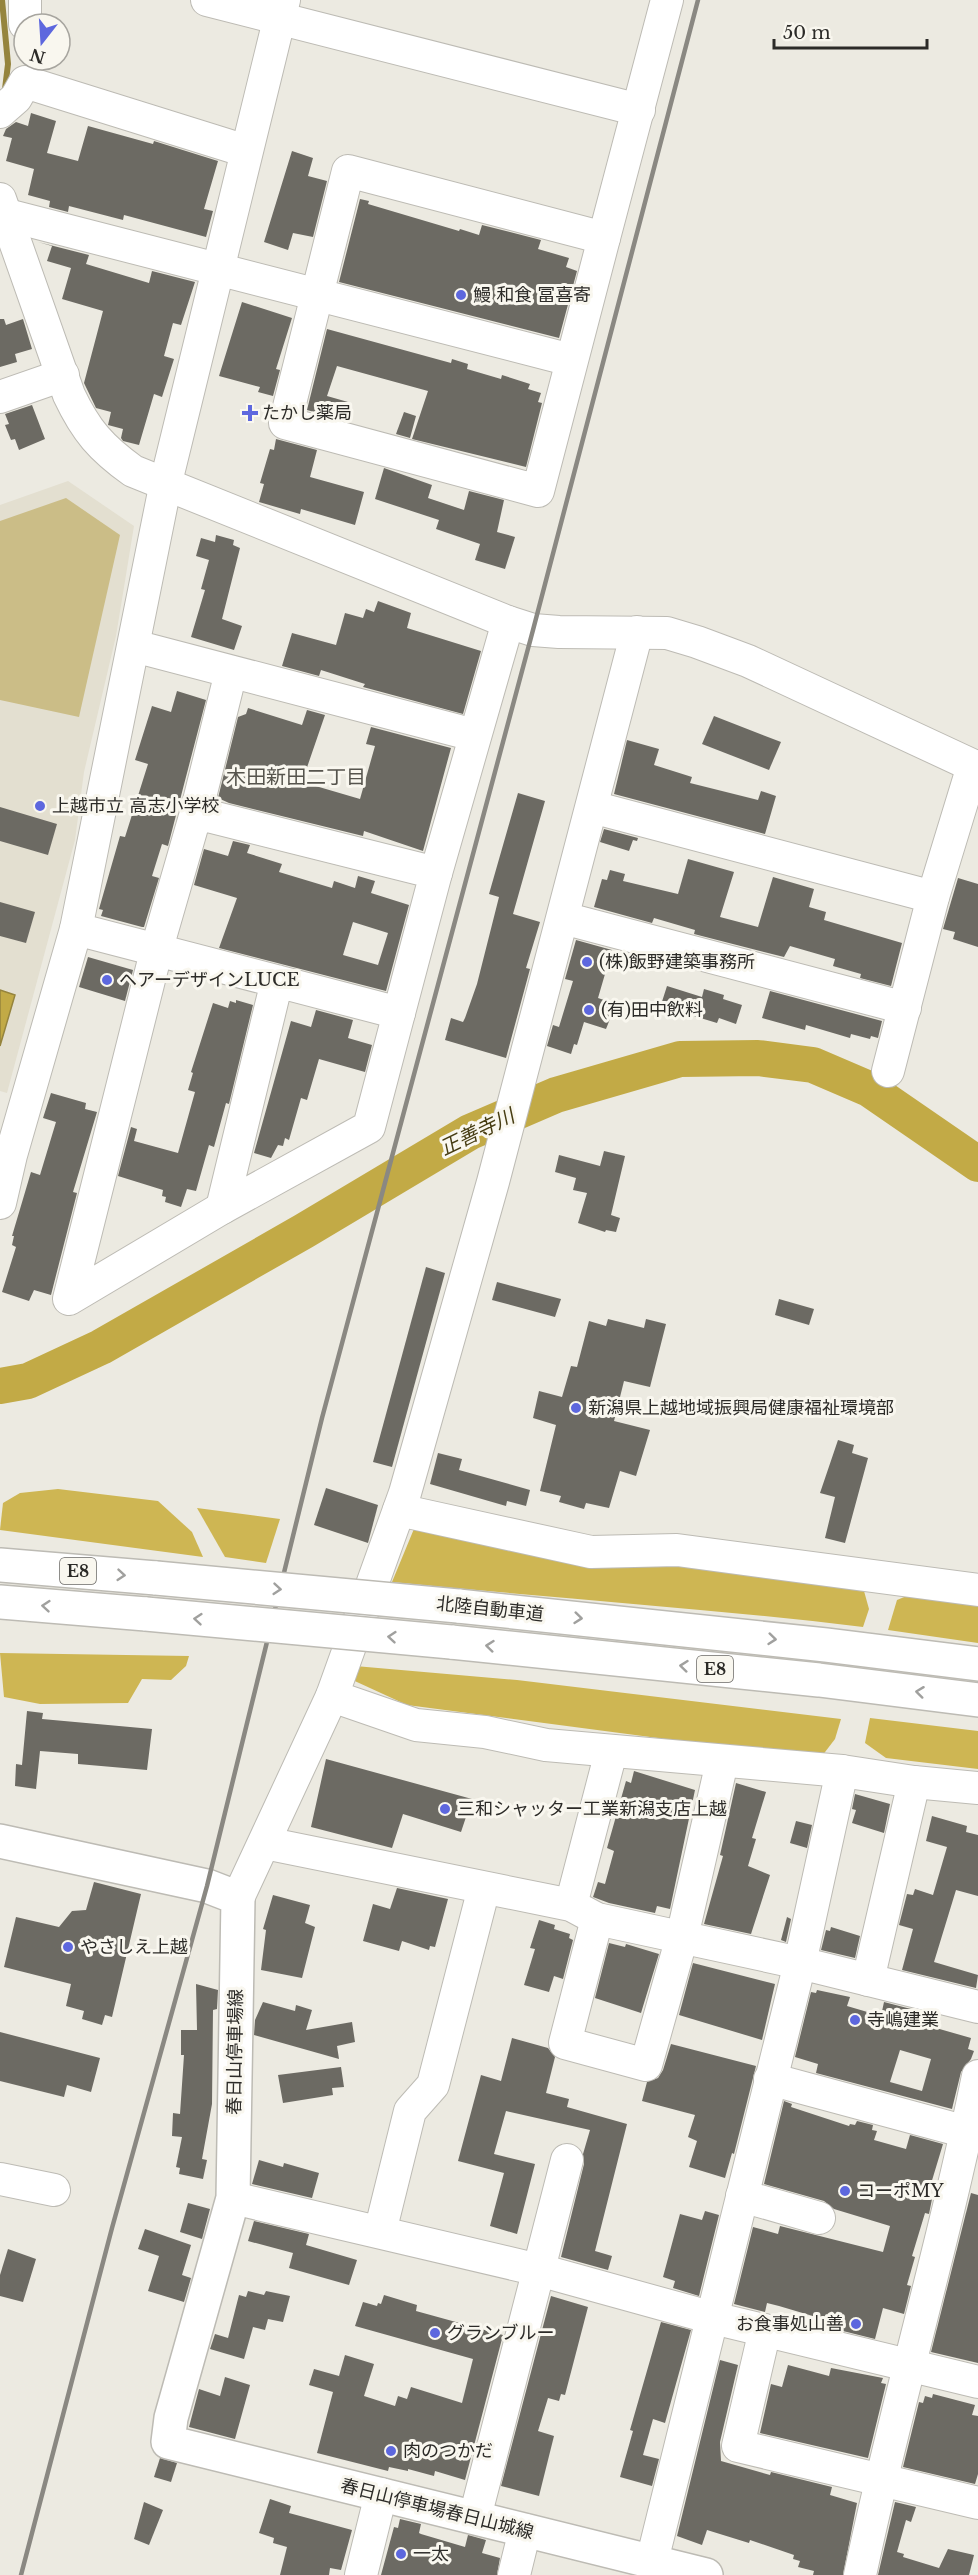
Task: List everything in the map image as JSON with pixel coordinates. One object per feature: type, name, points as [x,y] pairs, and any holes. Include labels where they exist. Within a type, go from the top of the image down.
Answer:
[{"type":"main road","name":"北陸自動車道","points":[[0,1565],[458,1606],[814,1643],[978,1664]]},
{"type":"main road","name":"北陸自動車道","points":[[0,1602],[451,1642],[819,1680],[978,1700]]},
{"type":"main road","points":[[0,1840],[207,1886],[238,1898]]},
{"type":"main road","name":"春日山停車場線","points":[[168,2442],[171,2418],[233,2198],[238,1898]]},
{"type":"main road","name":"春日山停車場春日山城線","points":[[168,2442],[706,2575]]},
{"type":"street","points":[[207,0],[282,9],[639,110]]},
{"type":"street","points":[[604,238],[348,171],[315,294],[285,423],[538,491],[667,0]]},
{"type":"street","points":[[0,1203],[6,1154],[76,928],[166,482],[282,9]]},
{"type":"street","points":[[0,112],[16,98],[25,72]]},
{"type":"street","points":[[28,72],[246,151]]},
{"type":"street","points":[[571,360],[217,270],[4,207],[13,275],[63,375],[69,395],[93,438],[109,454],[133,471],[166,482],[508,622],[533,630],[667,633],[748,661],[975,767],[933,897],[888,1071]]},
{"type":"street","points":[[0,397],[63,375]]},
{"type":"street","points":[[231,672],[196,813],[157,948],[69,1299],[222,1208],[369,1127],[436,873],[508,622]]},
{"type":"street","points":[[238,1898],[332,1696],[399,1510],[493,1182],[637,632]]},
{"type":"street","points":[[134,646],[474,735]]},
{"type":"street","points":[[592,807],[933,897]]},
{"type":"street","points":[[196,813],[436,873]]},
{"type":"street","points":[[563,918],[905,1008]]},
{"type":"street","points":[[76,928],[399,1013]]},
{"type":"street","points":[[222,1208],[277,981]]},
{"type":"street","points":[[399,1510],[591,1552],[677,1550],[978,1590]]},
{"type":"street","points":[[332,1696],[416,1725],[485,1732],[546,1746],[842,1771],[914,1782],[978,1788]]},
{"type":"street","points":[[611,1752],[565,2043],[646,2065],[682,1937],[723,1761]]},
{"type":"street","points":[[652,2561],[800,1963],[842,1771]]},
{"type":"street","points":[[868,1980],[914,1782]]},
{"type":"street","points":[[265,1843],[484,1888],[978,2007]]},
{"type":"street","points":[[380,2232],[410,2110],[433,2085],[484,1888]]},
{"type":"street","points":[[861,2575],[880,2481],[972,2133],[978,2076]]},
{"type":"street","points":[[770,2079],[972,2133]]},
{"type":"street","points":[[475,2517],[567,2160]]},
{"type":"street","points":[[0,2180],[54,2190]]},
{"type":"street","points":[[741,2196],[819,2218]]},
{"type":"street","points":[[233,2198],[539,2270],[713,2318],[978,2382]]},
{"type":"street","points":[[765,2330],[738,2446],[978,2503]]},
{"type":"street","points":[[361,2575],[381,2494]]},
{"type":"street","points":[[514,2575],[525,2530]]},
{"type":"shaded area","name":"上越市立 高志小学校","points":[[68,481],[134,526],[116,636],[84,772],[75,840],[7,1093],[0,1091],[0,505]]},
{"type":"shaded area","points":[[66,498],[120,535],[79,717],[0,700],[0,521]]},
{"type":"shaded area","points":[[0,990],[15,995],[0,1046]]},
{"type":"shaded area","points":[[58,1489],[158,1501],[192,1532],[203,1557],[0,1530],[3,1503],[20,1493]]},
{"type":"shaded area","points":[[197,1508],[280,1519],[266,1563],[225,1557]]},
{"type":"shaded area","points":[[416,1524],[698,1563],[864,1591],[869,1609],[863,1627],[746,1614],[392,1582]]},
{"type":"shaded area","points":[[919,1591],[978,1599],[978,1643],[888,1630],[897,1600]]},
{"type":"shaded area","points":[[0,1653],[189,1656],[186,1666],[171,1680],[142,1679],[128,1703],[40,1704],[4,1697]]},
{"type":"shaded area","points":[[355,1666],[517,1680],[841,1719],[835,1739],[822,1756],[803,1757],[407,1705],[346,1677]]},
{"type":"shaded area","points":[[870,1718],[978,1731],[978,1769],[886,1758],[865,1743]]},
{"type":"building","points":[[31,113],[56,121],[47,153],[78,161],[88,126],[153,144],[154,141],[218,161],[204,209],[213,211],[206,237],[124,215],[123,220],[69,206],[68,212],[49,207],[50,201],[28,195],[34,169],[6,161],[12,138],[3,136],[6,129],[16,122],[28,126]]},
{"type":"building","points":[[292,151],[313,158],[308,176],[327,181],[313,237],[293,233],[288,250],[264,242]]},
{"type":"building","points":[[360,199],[369,201],[368,204],[459,231],[460,229],[479,235],[482,225],[541,240],[538,249],[569,258],[566,267],[577,271],[559,338],[339,282]]},
{"type":"building","points":[[38,242],[89,255],[86,264],[149,283],[152,271],[195,282],[181,325],[173,323],[164,356],[174,359],[162,397],[154,394],[139,445],[123,441],[121,438],[123,429],[108,425],[111,412],[96,408],[84,383],[103,311],[62,299],[71,268],[47,261],[52,246]]},
{"type":"building","points":[[242,302],[292,318],[276,369],[280,370],[273,396],[258,392],[260,387],[219,376]]},
{"type":"building","points":[[0,319],[4,319],[6,325],[23,319],[32,349],[15,354],[17,362],[0,367]]},
{"type":"building","points":[[327,329],[451,363],[452,359],[468,364],[467,369],[501,379],[502,375],[530,384],[528,389],[541,393],[538,402],[542,403],[526,467],[412,439],[428,391],[337,366],[327,396],[348,402],[343,420],[307,410]]},
{"type":"building","points":[[32,405],[45,439],[19,450],[15,439],[11,440],[5,425],[9,424],[5,414]]},
{"type":"building","points":[[404,412],[416,416],[410,438],[396,434]]},
{"type":"building","points":[[276,439],[317,450],[310,477],[364,492],[355,525],[301,509],[300,514],[259,502],[264,484],[260,483],[270,449],[274,450]]},
{"type":"building","points":[[384,468],[432,485],[428,498],[464,510],[469,491],[504,500],[497,532],[515,537],[505,569],[475,560],[480,544],[436,529],[439,520],[375,499]]},
{"type":"building","points":[[216,535],[234,540],[233,545],[240,548],[222,619],[242,626],[234,650],[191,637],[205,590],[201,589],[209,560],[196,556],[201,538],[215,542]]},
{"type":"building","points":[[378,601],[411,613],[407,628],[481,651],[463,714],[363,687],[365,684],[321,670],[319,676],[282,666],[292,633],[336,645],[345,613],[363,618],[366,609],[374,612]]},
{"type":"building","points":[[177,691],[206,700],[168,846],[162,844],[152,876],[159,878],[144,927],[142,927],[101,916],[103,910],[99,909],[120,836],[125,837],[148,764],[135,760],[152,706],[171,712]]},
{"type":"building","points":[[248,708],[302,725],[307,710],[325,715],[302,782],[360,799],[375,746],[366,744],[371,727],[451,748],[423,851],[364,831],[363,836],[229,803],[218,798],[238,717],[246,714]]},
{"type":"building","points":[[714,716],[781,742],[769,770],[702,744]]},
{"type":"building","points":[[627,740],[659,749],[654,765],[692,777],[690,783],[758,800],[761,791],[776,796],[765,834],[614,794]]},
{"type":"building","points":[[518,793],[545,801],[513,914],[540,922],[526,968],[530,969],[506,1058],[445,1040],[451,1018],[463,1022],[477,984],[499,897],[489,894]]},
{"type":"building","points":[[0,807],[57,824],[48,855],[0,841]]},
{"type":"building","points":[[604,829],[638,838],[637,841],[633,840],[629,851],[600,842]]},
{"type":"building","points":[[233,841],[250,845],[247,853],[282,864],[279,872],[332,888],[334,881],[355,888],[358,876],[375,881],[371,893],[409,905],[386,991],[219,948],[237,898],[194,885],[204,849],[228,856]],"holes":[[[353,922],[388,933],[378,965],[343,955]]]},
{"type":"building","points":[[688,859],[734,872],[720,917],[758,927],[773,877],[814,889],[809,907],[826,912],[824,920],[902,943],[891,986],[860,978],[861,974],[833,966],[835,959],[790,946],[784,957],[694,934],[695,930],[654,918],[652,923],[594,907],[602,879],[607,880],[610,870],[625,874],[623,881],[678,894]]},
{"type":"building","points":[[958,878],[978,884],[978,947],[953,939],[955,932],[943,929]]},
{"type":"building","points":[[0,902],[35,912],[26,943],[0,936]]},
{"type":"building","points":[[576,940],[612,950],[598,998],[616,1004],[606,1029],[584,1022],[577,1045],[574,1044],[571,1054],[547,1046],[553,1025],[559,1027],[573,981],[565,979]]},
{"type":"building","name":"ヘアーデザインLUCE","points":[[88,957],[133,970],[125,1001],[79,987]]},
{"type":"building","points":[[667,986],[702,997],[704,989],[724,995],[723,999],[742,1005],[736,1024],[719,1018],[717,1023],[684,1013],[682,1018],[659,1011]]},
{"type":"building","points":[[770,991],[882,1021],[878,1038],[871,1036],[870,1039],[851,1034],[850,1038],[806,1025],[805,1030],[762,1018]]},
{"type":"building","points":[[236,1000],[253,1005],[229,1104],[226,1103],[214,1147],[209,1145],[196,1191],[187,1189],[181,1207],[165,1202],[166,1197],[162,1196],[163,1190],[118,1176],[131,1127],[137,1129],[134,1141],[178,1153],[195,1092],[188,1090],[193,1073],[191,1072],[213,1003],[228,1008],[230,1001],[236,1003]]},
{"type":"building","points":[[316,1010],[353,1020],[348,1038],[372,1045],[365,1072],[319,1059],[307,1100],[301,1098],[289,1140],[285,1138],[283,1146],[278,1145],[271,1158],[254,1153],[291,1021],[311,1027]]},
{"type":"building","points":[[51,1093],[86,1103],[85,1109],[97,1112],[73,1192],[77,1193],[51,1295],[34,1290],[29,1301],[2,1292],[16,1247],[12,1245],[14,1236],[12,1236],[31,1172],[40,1175],[56,1122],[43,1118]]},
{"type":"building","points":[[604,1151],[625,1156],[611,1215],[620,1218],[616,1232],[606,1230],[605,1232],[578,1223],[587,1193],[573,1190],[576,1178],[555,1172],[559,1155],[600,1166]]},
{"type":"building","points":[[426,1267],[445,1273],[392,1467],[373,1462]]},
{"type":"building","points":[[497,1282],[561,1299],[555,1317],[492,1300]]},
{"type":"building","points":[[779,1299],[814,1309],[809,1325],[775,1315]]},
{"type":"building","name":"新潟県上越地域振興局健康福祉環境部","points":[[608,1319],[644,1328],[646,1319],[666,1324],[650,1387],[624,1381],[614,1421],[650,1430],[636,1476],[620,1471],[609,1508],[586,1503],[584,1509],[559,1502],[561,1496],[540,1491],[556,1425],[533,1418],[539,1391],[562,1397],[571,1366],[577,1367],[589,1321],[606,1326]]},
{"type":"building","points":[[838,1440],[854,1445],[852,1453],[868,1458],[845,1543],[825,1538],[835,1497],[820,1493]]},
{"type":"building","points":[[438,1453],[462,1459],[459,1470],[530,1490],[526,1506],[507,1501],[506,1506],[430,1484]]},
{"type":"building","points":[[326,1488],[378,1505],[368,1543],[314,1525]]},
{"type":"building","points":[[27,1711],[43,1713],[42,1719],[152,1729],[147,1770],[78,1764],[78,1754],[40,1751],[36,1789],[15,1786],[16,1764],[22,1765]]},
{"type":"building","points":[[326,1759],[472,1799],[461,1832],[403,1814],[392,1848],[311,1827]]},
{"type":"building","points":[[634,1771],[695,1790],[670,1909],[657,1906],[655,1913],[609,1903],[593,1897],[598,1882],[605,1884],[614,1851],[607,1848],[626,1781],[631,1783]]},
{"type":"building","points":[[736,1783],[766,1792],[752,1838],[756,1839],[748,1866],[770,1875],[751,1934],[704,1924],[723,1856],[720,1855]]},
{"type":"building","points":[[855,1794],[890,1804],[884,1833],[852,1823],[856,1810],[852,1809]]},
{"type":"building","points":[[932,1816],[967,1826],[966,1832],[978,1835],[978,1896],[956,1890],[934,1962],[978,1975],[976,1988],[902,1970],[913,1929],[899,1925],[907,1894],[913,1895],[915,1889],[933,1895],[947,1847],[926,1841]]},
{"type":"building","points":[[796,1821],[812,1825],[807,1848],[790,1843]]},
{"type":"building","name":"やさしえ上越","points":[[94,1882],[141,1894],[112,2017],[105,2015],[102,2025],[82,2019],[84,2011],[66,2006],[71,1984],[4,1967],[16,1917],[59,1927],[72,1911],[86,1910]]},
{"type":"building","points":[[397,1888],[448,1899],[435,1947],[430,1946],[429,1950],[402,1941],[399,1951],[363,1941],[373,1904],[390,1909]]},
{"type":"building","points":[[273,1895],[310,1905],[305,1923],[315,1927],[302,1978],[261,1970],[266,1930],[263,1929]]},
{"type":"building","points":[[787,1917],[791,1919],[786,1942],[781,1940]]},
{"type":"building","points":[[539,1920],[555,1925],[554,1929],[570,1934],[569,1938],[573,1940],[563,1979],[554,1976],[549,1992],[524,1985],[535,1949],[530,1948]]},
{"type":"building","points":[[831,1927],[860,1936],[855,1958],[821,1950],[826,1930],[830,1931]]},
{"type":"building","points":[[609,1943],[625,1947],[626,1944],[659,1954],[641,2013],[595,1998]]},
{"type":"building","points":[[693,1963],[775,1984],[762,2040],[679,2015]]},
{"type":"building","points":[[196,1984],[218,1990],[217,2009],[213,2010],[212,2104],[202,2159],[207,2160],[203,2179],[179,2174],[180,2168],[176,2167],[182,2137],[172,2136],[173,2113],[180,2114],[184,2055],[181,2055],[181,2030],[197,2030]]},
{"type":"building","points":[[817,1990],[850,1997],[847,2006],[881,2016],[884,2002],[911,2009],[908,2020],[971,2038],[968,2049],[974,2051],[961,2072],[952,2109],[816,2073],[818,2064],[795,2057],[811,1992],[816,1993]],"holes":[[[900,2050],[931,2059],[922,2091],[890,2082]]]},
{"type":"building","points":[[263,2002],[295,2011],[296,2005],[312,2010],[306,2030],[352,2022],[355,2042],[337,2046],[339,2059],[254,2035],[255,2020]]},
{"type":"building","points":[[0,2032],[100,2058],[91,2092],[67,2085],[64,2097],[0,2081]]},
{"type":"building","points":[[512,2038],[548,2048],[555,2057],[546,2093],[569,2099],[567,2107],[627,2124],[595,2251],[612,2256],[608,2270],[561,2257],[590,2130],[506,2111],[494,2154],[535,2164],[517,2234],[490,2226],[504,2173],[458,2161],[481,2075],[501,2081]]},
{"type":"building","points":[[671,2044],[756,2066],[734,2154],[732,2153],[725,2178],[689,2167],[697,2141],[688,2137],[695,2115],[642,2101],[647,2082],[658,2078],[663,2070]]},
{"type":"building","points":[[341,2067],[344,2087],[332,2088],[333,2095],[283,2103],[278,2075]]},
{"type":"building","points":[[784,2101],[792,2104],[791,2107],[849,2126],[850,2124],[855,2125],[857,2121],[873,2125],[872,2130],[877,2131],[874,2140],[906,2149],[910,2135],[943,2144],[927,2197],[932,2199],[929,2214],[925,2213],[912,2256],[915,2257],[907,2285],[911,2286],[904,2314],[883,2308],[875,2339],[831,2328],[833,2322],[767,2303],[765,2312],[734,2304],[753,2227],[778,2234],[780,2226],[883,2252],[890,2226],[834,2209],[824,2201],[764,2184]]},
{"type":"building","points":[[259,2160],[283,2167],[284,2163],[319,2173],[312,2198],[252,2184]]},
{"type":"building","points":[[971,2193],[978,2195],[978,2363],[931,2352]]},
{"type":"building","points":[[188,2203],[210,2209],[202,2239],[180,2232]]},
{"type":"building","points":[[705,2211],[719,2215],[699,2296],[673,2288],[675,2281],[663,2277],[680,2214],[702,2220]]},
{"type":"building","points":[[254,2221],[309,2234],[306,2245],[357,2260],[349,2285],[289,2268],[293,2253],[248,2241]]},
{"type":"building","points":[[145,2229],[191,2245],[182,2275],[191,2278],[184,2302],[148,2291],[159,2256],[138,2249]]},
{"type":"building","points":[[8,2249],[36,2259],[23,2302],[0,2296],[0,2275]]},
{"type":"building","points":[[248,2291],[264,2295],[266,2291],[290,2296],[283,2322],[268,2319],[265,2330],[253,2327],[244,2359],[210,2349],[215,2334],[228,2338],[239,2295],[246,2297]]},
{"type":"building","points":[[384,2295],[417,2305],[416,2311],[503,2335],[465,2480],[435,2471],[434,2476],[408,2469],[408,2471],[389,2467],[388,2471],[317,2453],[333,2392],[309,2385],[314,2369],[339,2376],[345,2355],[374,2364],[364,2396],[395,2406],[398,2396],[407,2399],[411,2387],[462,2403],[473,2359],[355,2326],[363,2302],[377,2306],[378,2303],[381,2304]]},
{"type":"building","points":[[551,2296],[588,2307],[565,2395],[561,2394],[559,2401],[548,2398],[538,2431],[554,2436],[539,2496],[501,2486]]},
{"type":"building","points":[[661,2322],[691,2330],[665,2423],[653,2419],[643,2455],[659,2459],[652,2486],[620,2477],[633,2431],[630,2430]]},
{"type":"building","points":[[720,2360],[738,2365],[720,2442],[721,2461],[770,2475],[771,2472],[832,2487],[830,2495],[857,2503],[843,2575],[813,2575],[814,2571],[798,2567],[800,2561],[793,2559],[794,2555],[750,2540],[749,2543],[707,2530],[702,2545],[677,2536]]},
{"type":"building","points":[[788,2365],[829,2376],[831,2368],[883,2378],[881,2383],[886,2384],[868,2458],[760,2433],[771,2384],[782,2387]]},
{"type":"building","points":[[225,2377],[250,2385],[235,2439],[189,2427],[199,2389],[220,2396]]},
{"type":"building","points":[[933,2394],[975,2405],[972,2415],[978,2416],[978,2474],[975,2484],[903,2467],[919,2402],[923,2403],[925,2396],[932,2398]]},
{"type":"building","points":[[160,2458],[177,2463],[171,2482],[154,2477]]},
{"type":"building","points":[[270,2499],[291,2506],[289,2513],[352,2530],[341,2570],[330,2568],[329,2575],[280,2575],[287,2547],[273,2543],[274,2538],[259,2533]]},
{"type":"building","points":[[144,2502],[163,2510],[149,2545],[134,2539]]},
{"type":"building","points":[[895,2502],[916,2507],[911,2522],[906,2520],[897,2552],[904,2554],[903,2557],[939,2568],[948,2549],[974,2555],[969,2575],[878,2575]]},
{"type":"building","points":[[400,2519],[421,2524],[419,2533],[421,2534],[465,2547],[468,2535],[486,2540],[482,2553],[500,2558],[497,2575],[381,2575],[394,2527],[398,2528]]},
{"type":"waterway","points":[[2,0],[8,64],[5,89]]},
{"type":"waterway","name":"正善寺川","points":[[0,1386],[28,1381],[101,1347],[304,1231],[470,1132],[556,1095],[680,1059],[758,1058],[813,1065],[869,1089],[978,1164]]},
{"type":"railway","points":[[21,2575],[112,2228],[207,1886],[322,1418],[533,630],[698,0]]},
{"type":"place","name":"鰻 和食 冨喜寄","points":[[461,295]]},
{"type":"place","name":"たかし薬局","points":[[250,413]]},
{"type":"place","name":"上越市立 高志小学校","points":[[40,806]]},
{"type":"place","name":"(株)飯野建築事務所","points":[[587,962]]},
{"type":"place","name":"ヘアーデザインLUCE","points":[[107,980]]},
{"type":"place","name":"(有)田中飲料","points":[[589,1010]]},
{"type":"place","name":"新潟県上越地域振興局健康福祉環境部","points":[[576,1408]]},
{"type":"place","name":"三和シャッター工業新潟支店上越","points":[[445,1809]]},
{"type":"place","name":"やさしえ上越","points":[[68,1947]]},
{"type":"place","name":"寺嶋建業","points":[[855,2020]]},
{"type":"place","name":"コーポMY","points":[[845,2191]]},
{"type":"place","name":"お食事処山善","points":[[856,2324]]},
{"type":"place","name":"グランブルー","points":[[435,2333]]},
{"type":"place","name":"肉のつかだ","points":[[391,2451]]},
{"type":"place","name":"一太","points":[[401,2554]]},
{"type":"district","name":"木田新田二丁目","points":[[296,777]]}]
